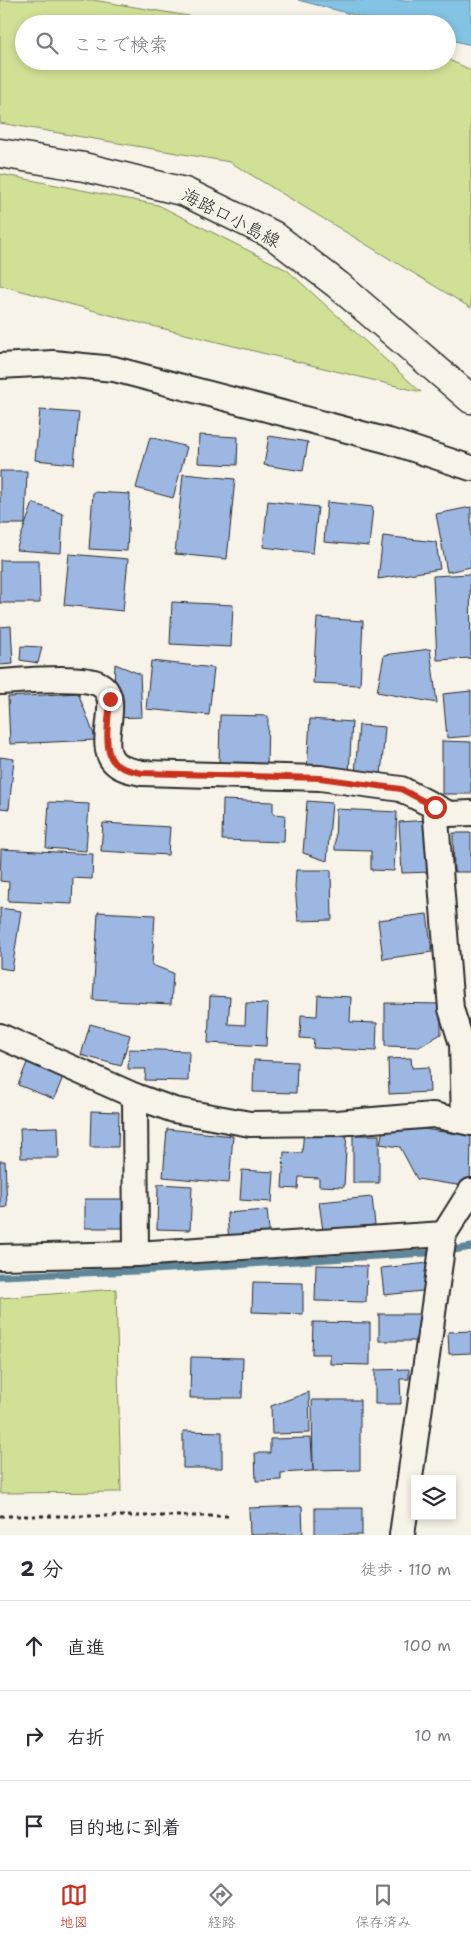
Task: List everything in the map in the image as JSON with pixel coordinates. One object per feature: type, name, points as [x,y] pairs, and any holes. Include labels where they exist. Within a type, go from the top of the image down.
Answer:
[{"type":"main road","name":"海路口小島線","points":[[0,153],[84,168],[185,192],[273,235],[338,285],[471,399]]},
{"type":"street","points":[[0,366],[52,363],[114,369],[388,441],[471,468]]},
{"type":"street","points":[[0,682],[55,679],[98,683],[107,690],[110,699],[108,750],[114,762],[127,770],[142,773],[320,778],[401,789],[449,814],[471,814]]},
{"type":"street","points":[[0,1036],[135,1096],[174,1110],[250,1124],[337,1123],[433,1115],[467,1121],[462,1044],[452,1009],[435,807]]},
{"type":"street","points":[[135,1096],[136,1254]]},
{"type":"street","points":[[402,1535],[444,1234],[471,1191]]},
{"type":"street","points":[[0,1257],[136,1254],[444,1234]]},
{"type":"path","points":[[0,1516],[228,1516]]},
{"type":"green space","points":[[0,0],[93,0],[182,15],[15,15],[15,70],[456,70],[456,63],[471,70],[471,308],[230,162],[0,123]]},
{"type":"green space","points":[[0,174],[158,205],[287,270],[421,392],[132,321],[0,285]]},
{"type":"green space","points":[[116,1289],[121,1492],[0,1493],[0,1298]]},
{"type":"water","points":[[298,0],[471,0],[471,45],[456,41],[456,15],[354,15]]},
{"type":"building","points":[[40,410],[79,413],[74,464],[35,460]]},
{"type":"building","points":[[199,435],[238,437],[237,465],[198,463]]},
{"type":"building","points":[[269,436],[308,442],[303,471],[264,465]]},
{"type":"building","points":[[150,437],[187,447],[173,498],[136,488]]},
{"type":"building","points":[[0,471],[27,471],[25,524],[0,524]]},
{"type":"building","points":[[183,474],[235,479],[227,559],[175,554]]},
{"type":"building","points":[[93,492],[130,494],[127,551],[89,549]]},
{"type":"building","points":[[268,501],[318,507],[313,553],[263,547]]},
{"type":"building","points":[[327,502],[373,507],[369,546],[324,542]]},
{"type":"building","points":[[33,503],[63,514],[61,553],[16,550]]},
{"type":"building","points":[[471,507],[471,567],[447,572],[436,514]]},
{"type":"building","points":[[383,536],[436,542],[440,569],[378,579]]},
{"type":"building","points":[[69,554],[128,559],[123,611],[64,605]]},
{"type":"building","points":[[0,560],[39,560],[40,603],[0,603]]},
{"type":"building","points":[[470,574],[471,658],[437,660],[433,576]]},
{"type":"building","points":[[172,602],[233,605],[231,647],[170,644]]},
{"type":"building","points":[[317,618],[363,621],[360,685],[313,683]]},
{"type":"building","points":[[11,626],[13,664],[0,665],[0,627]]},
{"type":"building","points":[[21,646],[42,647],[38,663],[20,660]]},
{"type":"building","points":[[430,649],[437,703],[377,692],[384,655]]},
{"type":"building","points":[[151,661],[214,668],[209,715],[146,709]]},
{"type":"building","points":[[115,664],[140,674],[142,717],[113,718]]},
{"type":"building","points":[[471,691],[471,736],[447,738],[443,694]]},
{"type":"building","points":[[78,693],[96,740],[10,744],[8,697]]},
{"type":"building","points":[[220,715],[268,716],[267,767],[219,766]]},
{"type":"building","points":[[310,719],[352,722],[349,773],[307,770]]},
{"type":"building","points":[[359,725],[385,727],[381,776],[355,774]]},
{"type":"building","points":[[442,741],[471,742],[471,794],[442,794]]},
{"type":"building","points":[[0,757],[14,759],[9,809],[0,808]]},
{"type":"building","points":[[223,800],[273,802],[273,814],[285,815],[284,842],[222,840]]},
{"type":"building","points":[[307,801],[332,803],[327,861],[303,853]]},
{"type":"building","points":[[49,802],[89,804],[86,851],[46,848]]},
{"type":"building","points":[[336,809],[397,812],[394,871],[371,870],[371,851],[335,850]]},
{"type":"building","points":[[429,820],[432,872],[402,873],[399,822]]},
{"type":"building","points":[[103,823],[170,827],[168,855],[101,851]]},
{"type":"building","points":[[453,833],[471,833],[471,872],[454,872]]},
{"type":"building","points":[[1,849],[93,854],[92,879],[73,878],[72,904],[8,901],[9,882],[0,881]]},
{"type":"building","points":[[296,870],[331,870],[332,920],[298,921],[295,887]]},
{"type":"building","points":[[0,908],[21,911],[12,970],[0,968]]},
{"type":"building","points":[[98,912],[155,915],[152,965],[173,973],[171,1004],[93,1000]]},
{"type":"building","points":[[427,914],[432,952],[383,959],[378,920]]},
{"type":"building","points":[[318,995],[351,997],[350,1022],[377,1023],[376,1051],[313,1048],[314,1039],[300,1038],[301,1015],[317,1016]]},
{"type":"building","points":[[210,996],[230,997],[228,1024],[245,1025],[246,1003],[268,1004],[266,1046],[208,1043]]},
{"type":"building","points":[[385,1003],[441,1004],[441,1034],[419,1047],[385,1046]]},
{"type":"building","points":[[90,1024],[130,1035],[121,1066],[81,1055]]},
{"type":"building","points":[[129,1049],[189,1051],[188,1081],[145,1080],[146,1069],[128,1069]]},
{"type":"building","points":[[29,1058],[65,1072],[54,1099],[18,1085]]},
{"type":"building","points":[[411,1058],[412,1068],[429,1067],[430,1092],[389,1094],[388,1059]]},
{"type":"building","points":[[254,1060],[297,1062],[296,1093],[253,1092]]},
{"type":"building","points":[[91,1111],[119,1112],[118,1147],[90,1147]]},
{"type":"building","points":[[384,1123],[471,1136],[470,1187],[417,1179],[400,1147],[380,1144]]},
{"type":"building","points":[[58,1127],[59,1158],[21,1158],[20,1128]]},
{"type":"building","points":[[167,1129],[233,1136],[229,1183],[163,1177]]},
{"type":"building","points":[[304,1129],[347,1131],[344,1187],[319,1186],[319,1178],[299,1177],[298,1189],[282,1188],[284,1152],[302,1153]]},
{"type":"building","points":[[353,1135],[379,1135],[379,1183],[353,1183]]},
{"type":"building","points":[[0,1161],[5,1161],[7,1207],[0,1208]]},
{"type":"building","points":[[242,1170],[274,1172],[272,1202],[240,1200]]},
{"type":"building","points":[[158,1184],[192,1186],[190,1230],[157,1229]]},
{"type":"building","points":[[372,1197],[375,1225],[323,1231],[319,1202]]},
{"type":"building","points":[[85,1199],[130,1199],[131,1228],[85,1228]]},
{"type":"building","points":[[267,1210],[270,1240],[229,1244],[227,1213]]},
{"type":"building","points":[[429,1263],[432,1290],[384,1295],[381,1268]]},
{"type":"building","points":[[316,1265],[367,1266],[366,1302],[315,1301]]},
{"type":"building","points":[[253,1282],[303,1283],[303,1314],[252,1312]]},
{"type":"building","points":[[379,1314],[421,1314],[421,1341],[379,1341]]},
{"type":"building","points":[[313,1322],[370,1323],[370,1365],[330,1364],[330,1354],[312,1354]]},
{"type":"building","points":[[471,1331],[471,1353],[449,1354],[448,1332]]},
{"type":"building","points":[[191,1357],[243,1358],[242,1398],[190,1398]]},
{"type":"building","points":[[409,1369],[409,1379],[400,1379],[401,1404],[375,1404],[375,1370]]},
{"type":"building","points":[[309,1392],[310,1433],[272,1434],[271,1406]]},
{"type":"building","points":[[312,1400],[360,1400],[360,1470],[313,1471]]},
{"type":"building","points":[[183,1431],[222,1432],[222,1468],[183,1468]]},
{"type":"building","points":[[311,1438],[313,1471],[281,1473],[281,1480],[256,1481],[255,1453],[270,1453],[270,1439]]},
{"type":"building","points":[[302,1506],[303,1535],[250,1535],[249,1508]]},
{"type":"building","points":[[315,1508],[362,1508],[362,1535],[315,1535]]},
{"type":"waterway","points":[[0,1276],[137,1271],[442,1252],[471,1247]]},
{"type":"route","points":[[110,699],[108,750],[114,762],[127,770],[142,773],[320,778],[401,789],[435,807]]}]
